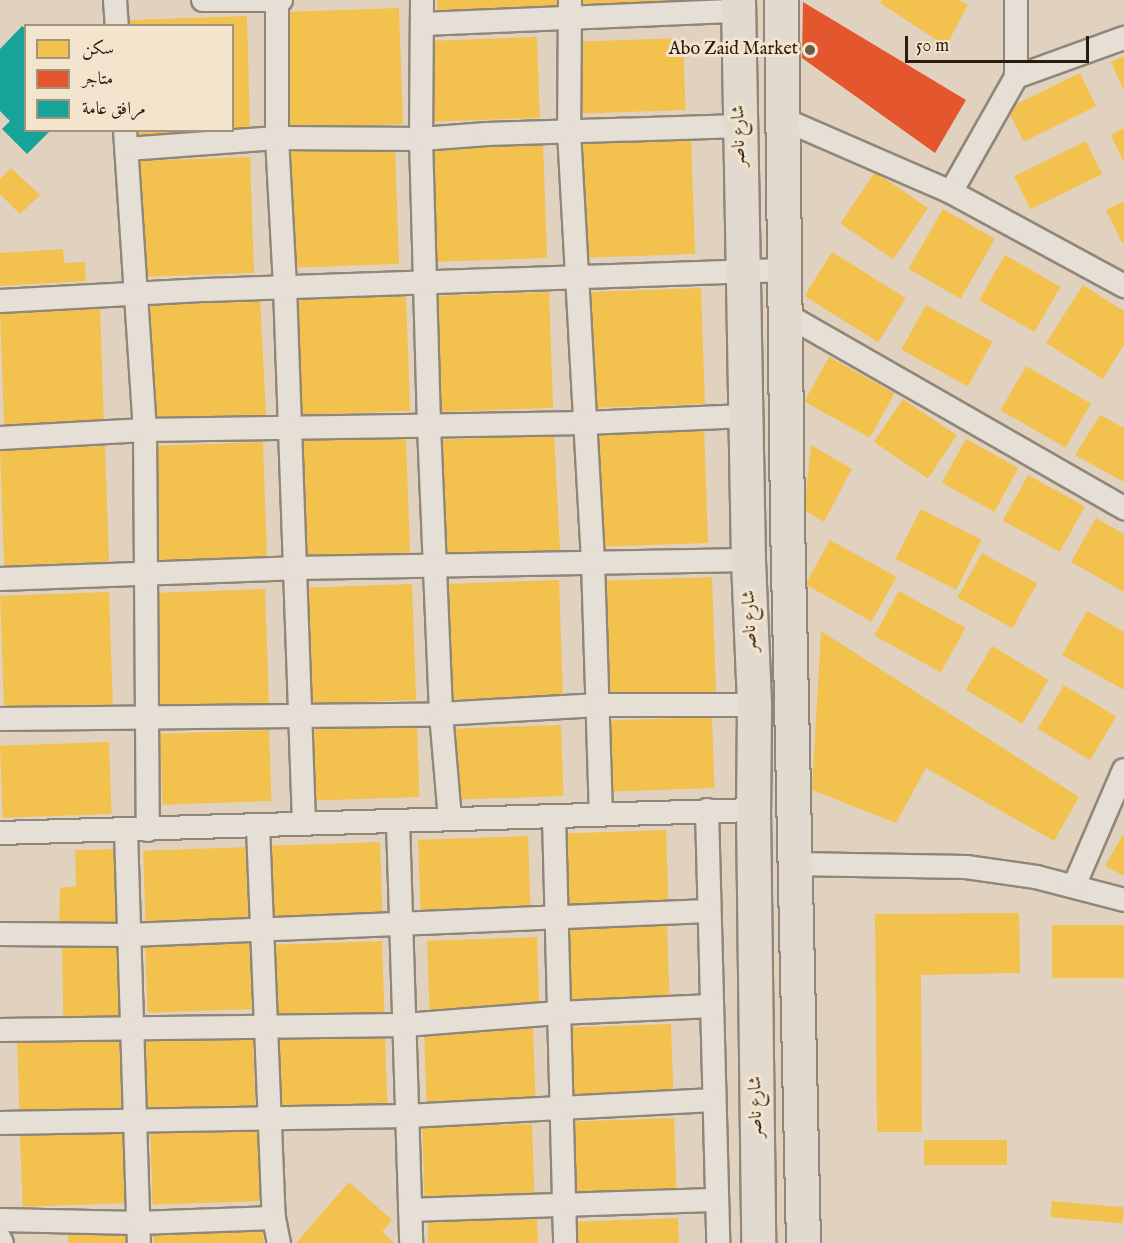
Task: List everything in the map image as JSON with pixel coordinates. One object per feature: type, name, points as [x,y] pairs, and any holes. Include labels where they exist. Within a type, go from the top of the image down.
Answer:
[{"type":"main road","points":[[781,0],[787,521],[803,1243]]},
{"type":"main road","name":"شارع ناصر","points":[[738,5],[747,522],[754,705],[758,1243]]},
{"type":"main road","points":[[739,57],[782,58]]},
{"type":"main road","points":[[747,522],[787,521]]},
{"type":"street","points":[[115,0],[117,24]]},
{"type":"street","points":[[203,0],[278,0],[277,138],[285,287],[288,428],[304,824]]},
{"type":"street","points":[[422,0],[421,139],[427,282],[429,426],[441,714],[450,819]]},
{"type":"street","points":[[951,192],[1016,77],[1016,0]]},
{"type":"street","points":[[422,24],[571,10],[738,5]]},
{"type":"street","points":[[571,10],[569,132],[579,276],[593,562],[601,815]]},
{"type":"street","points":[[1016,77],[1124,38]]},
{"type":"street","points":[[783,119],[951,192],[1124,286]]},
{"type":"street","points":[[138,1233],[129,935],[148,716],[145,430],[126,140],[421,139],[740,126]]},
{"type":"street","points":[[0,301],[285,287],[784,270]]},
{"type":"street","points":[[785,314],[1124,508]]},
{"type":"street","points":[[0,438],[145,430],[585,423],[746,416]]},
{"type":"street","points":[[0,579],[294,568],[748,560]]},
{"type":"street","points":[[0,719],[441,714],[599,705],[754,705]]},
{"type":"street","points":[[1074,886],[1124,770]]},
{"type":"street","points":[[706,810],[718,1243]]},
{"type":"street","points":[[0,833],[137,831],[753,810]]},
{"type":"street","points":[[554,817],[554,917],[565,1243]]},
{"type":"street","points":[[398,822],[411,1243]]},
{"type":"street","points":[[258,827],[274,1218],[279,1243]]},
{"type":"street","points":[[796,864],[966,867],[1036,877],[1124,900]]},
{"type":"street","points":[[0,934],[129,935],[710,911]]},
{"type":"street","points":[[0,1030],[405,1025],[558,1013],[712,1006]]},
{"type":"street","points":[[0,1123],[407,1116],[714,1100]]},
{"type":"street","points":[[410,1210],[717,1200]]},
{"type":"street","points":[[0,1220],[138,1233],[274,1218]]},
{"type":"street","points":[[0,1239],[2,1243]]},
{"type":"building: سكن","points":[[437,0],[557,0],[558,10],[438,17]]},
{"type":"building: سكن","points":[[577,0],[691,0],[692,10],[577,15]]},
{"type":"building: سكن","points":[[882,0],[959,0],[968,5],[946,46],[880,3]]},
{"type":"building: سكن","points":[[399,8],[403,124],[287,128],[283,12]]},
{"type":"building: سكن","points":[[247,16],[250,132],[134,136],[134,132],[234,132],[234,24],[130,24],[130,20]]},
{"type":"building: سكن","points":[[537,37],[540,118],[428,122],[425,41]]},
{"type":"building: سكن","points":[[683,38],[686,110],[576,114],[573,42]]},
{"type":"building: سكن","points":[[1124,56],[1124,91],[1111,62]]},
{"type":"building: سكن","points":[[1080,73],[1096,106],[1023,142],[1007,109]]},
{"type":"building: سكن","points":[[1124,128],[1124,163],[1111,135]]},
{"type":"building: سكن","points":[[691,138],[695,254],[580,258],[576,142]]},
{"type":"building: سكن","points":[[1086,141],[1102,174],[1030,209],[1014,176]]},
{"type":"building: سكن","points":[[543,142],[547,258],[432,262],[428,146]]},
{"type":"building: سكن","points":[[395,148],[399,264],[285,268],[281,152]]},
{"type":"building: سكن","points":[[250,157],[254,273],[138,277],[134,161]]},
{"type":"building: سكن","points":[[11,168],[40,195],[20,214],[0,194],[0,179]]},
{"type":"building: سكن","points":[[875,172],[928,208],[893,259],[840,223]]},
{"type":"building: سكن","points":[[1124,201],[1124,242],[1122,243],[1106,210]]},
{"type":"building: سكن","points":[[943,209],[995,239],[960,299],[908,269]]},
{"type":"building: سكن","points":[[63,249],[64,263],[85,262],[86,281],[0,286],[0,253]]},
{"type":"building: سكن","points":[[832,252],[906,298],[878,342],[804,296]]},
{"type":"building: سكن","points":[[1005,255],[1060,287],[1034,332],[979,300]]},
{"type":"building: سكن","points":[[1083,285],[1124,311],[1124,345],[1103,379],[1046,343]]},
{"type":"building: سكن","points":[[701,288],[705,404],[590,408],[586,292]]},
{"type":"building: سكن","points":[[549,292],[553,408],[439,412],[435,296]]},
{"type":"building: سكن","points":[[406,295],[410,411],[296,415],[292,299]]},
{"type":"building: سكن","points":[[260,299],[266,415],[152,421],[146,305]]},
{"type":"building: سكن","points":[[926,305],[992,342],[968,386],[901,350]]},
{"type":"building: سكن","points":[[100,307],[104,423],[4,426],[0,310]]},
{"type":"building: سكن","points":[[829,357],[895,393],[870,438],[804,402]]},
{"type":"building: سكن","points":[[1026,366],[1091,404],[1065,448],[1000,410]]},
{"type":"building: سكن","points":[[903,399],[957,435],[928,478],[874,442]]},
{"type":"building: سكن","points":[[1100,415],[1124,428],[1124,482],[1075,455]]},
{"type":"building: سكن","points":[[704,427],[708,543],[594,547],[590,431]]},
{"type":"building: سكن","points":[[554,434],[560,550],[446,556],[440,440]]},
{"type":"building: سكن","points":[[406,437],[410,553],[295,557],[291,441]]},
{"type":"building: سكن","points":[[966,439],[1018,468],[994,512],[942,483]]},
{"type":"building: سكن","points":[[263,442],[267,558],[153,562],[149,446]]},
{"type":"building: سكن","points":[[811,445],[852,469],[824,522],[804,510]]},
{"type":"building: سكن","points":[[105,446],[109,562],[4,566],[0,450]]},
{"type":"building: سكن","points":[[1028,475],[1085,507],[1060,552],[1003,520]]},
{"type":"building: سكن","points":[[921,509],[982,540],[956,590],[896,559]]},
{"type":"building: سكن","points":[[1096,518],[1124,534],[1124,592],[1071,562]]},
{"type":"building: سكن","points":[[830,540],[896,577],[872,621],[805,585]]},
{"type":"building: سكن","points":[[982,553],[1037,584],[1012,628],[957,598]]},
{"type":"building: سكن","points":[[712,577],[716,693],[601,697],[597,581]]},
{"type":"building: سكن","points":[[559,580],[563,696],[448,700],[444,584]]},
{"type":"building: سكن","points":[[412,584],[416,700],[301,704],[297,588]]},
{"type":"building: سكن","points":[[265,589],[269,705],[154,709],[150,593]]},
{"type":"building: سكن","points":[[899,591],[965,628],[941,672],[874,636]]},
{"type":"building: سكن","points":[[109,592],[113,708],[4,712],[0,596]]},
{"type":"building: سكن","points":[[1087,611],[1124,632],[1124,690],[1062,655]]},
{"type":"building: سكن","points":[[821,631],[1079,797],[1054,841],[926,768],[896,823],[812,790]]},
{"type":"building: سكن","points":[[992,646],[1049,680],[1022,724],[966,690]]},
{"type":"building: سكن","points":[[1064,685],[1116,716],[1090,760],[1038,729]]},
{"type":"building: سكن","points":[[712,717],[714,788],[606,792],[603,721]]},
{"type":"building: سكن","points":[[561,725],[563,796],[454,800],[451,729]]},
{"type":"building: سكن","points":[[417,726],[419,797],[310,801],[307,730]]},
{"type":"building: سكن","points":[[269,730],[271,801],[163,805],[160,734]]},
{"type":"building: سكن","points":[[109,742],[112,814],[3,818],[0,746]]},
{"type":"building: سكن","points":[[666,830],[668,901],[559,905],[556,834]]},
{"type":"building: سكن","points":[[1124,833],[1124,876],[1105,866]]},
{"type":"building: سكن","points":[[528,836],[530,907],[421,911],[418,840]]},
{"type":"building: سكن","points":[[380,842],[382,913],[274,917],[271,846]]},
{"type":"building: سكن","points":[[250,847],[253,919],[146,923],[143,851]]},
{"type":"building: سكن","points":[[122,849],[122,928],[59,926],[60,888],[76,886],[75,850]]},
{"type":"building: سكن","points":[[1019,913],[1020,973],[921,975],[922,1132],[877,1132],[875,914]]},
{"type":"building: سكن","points":[[667,925],[670,997],[560,1001],[557,929]]},
{"type":"building: سكن","points":[[1052,925],[1124,925],[1124,978],[1052,978]]},
{"type":"building: سكن","points":[[537,937],[539,1008],[430,1012],[427,941]]},
{"type":"building: سكن","points":[[255,938],[257,1009],[148,1013],[145,942]]},
{"type":"building: سكن","points":[[382,941],[384,1012],[276,1016],[273,945]]},
{"type":"building: سكن","points":[[122,942],[123,1020],[63,1021],[62,943]]},
{"type":"building: سكن","points":[[671,1024],[673,1095],[564,1099],[561,1028]]},
{"type":"building: سكن","points":[[533,1028],[535,1099],[427,1103],[424,1032]]},
{"type":"building: سكن","points":[[253,1035],[256,1107],[146,1111],[143,1039]]},
{"type":"building: سكن","points":[[385,1036],[387,1107],[278,1111],[275,1040]]},
{"type":"building: سكن","points":[[127,1038],[129,1109],[20,1113],[17,1042]]},
{"type":"building: سكن","points":[[674,1118],[677,1190],[567,1194],[564,1122]]},
{"type":"building: سكن","points":[[532,1124],[534,1195],[425,1199],[422,1128]]},
{"type":"building: سكن","points":[[259,1130],[261,1201],[153,1205],[150,1134]]},
{"type":"building: سكن","points":[[130,1132],[132,1203],[23,1207],[20,1136]]},
{"type":"building: سكن","points":[[924,1140],[1007,1140],[1007,1165],[924,1165]]},
{"type":"building: سكن","points":[[349,1182],[392,1220],[382,1232],[394,1243],[296,1243]]},
{"type":"building: سكن","points":[[1052,1201],[1124,1207],[1122,1223],[1051,1217]]},
{"type":"building: سكن","points":[[537,1218],[538,1243],[428,1243],[428,1222]]},
{"type":"building: سكن","points":[[678,1218],[679,1243],[569,1243],[568,1222]]},
{"type":"building: سكن","points":[[68,1229],[134,1229],[134,1243],[68,1243]]},
{"type":"building: سكن","points":[[263,1231],[264,1243],[154,1243],[153,1236]]},
{"type":"building: متاجر","points":[[803,2],[966,100],[935,153],[802,58]]},
{"type":"building: مرافق عامة","points":[[22,26],[24,28],[24,132],[49,132],[27,154],[2,129],[10,121],[0,111],[0,49]]},
{"type":"place","name":"Abo Zaid Market","points":[[810,50]]}]
